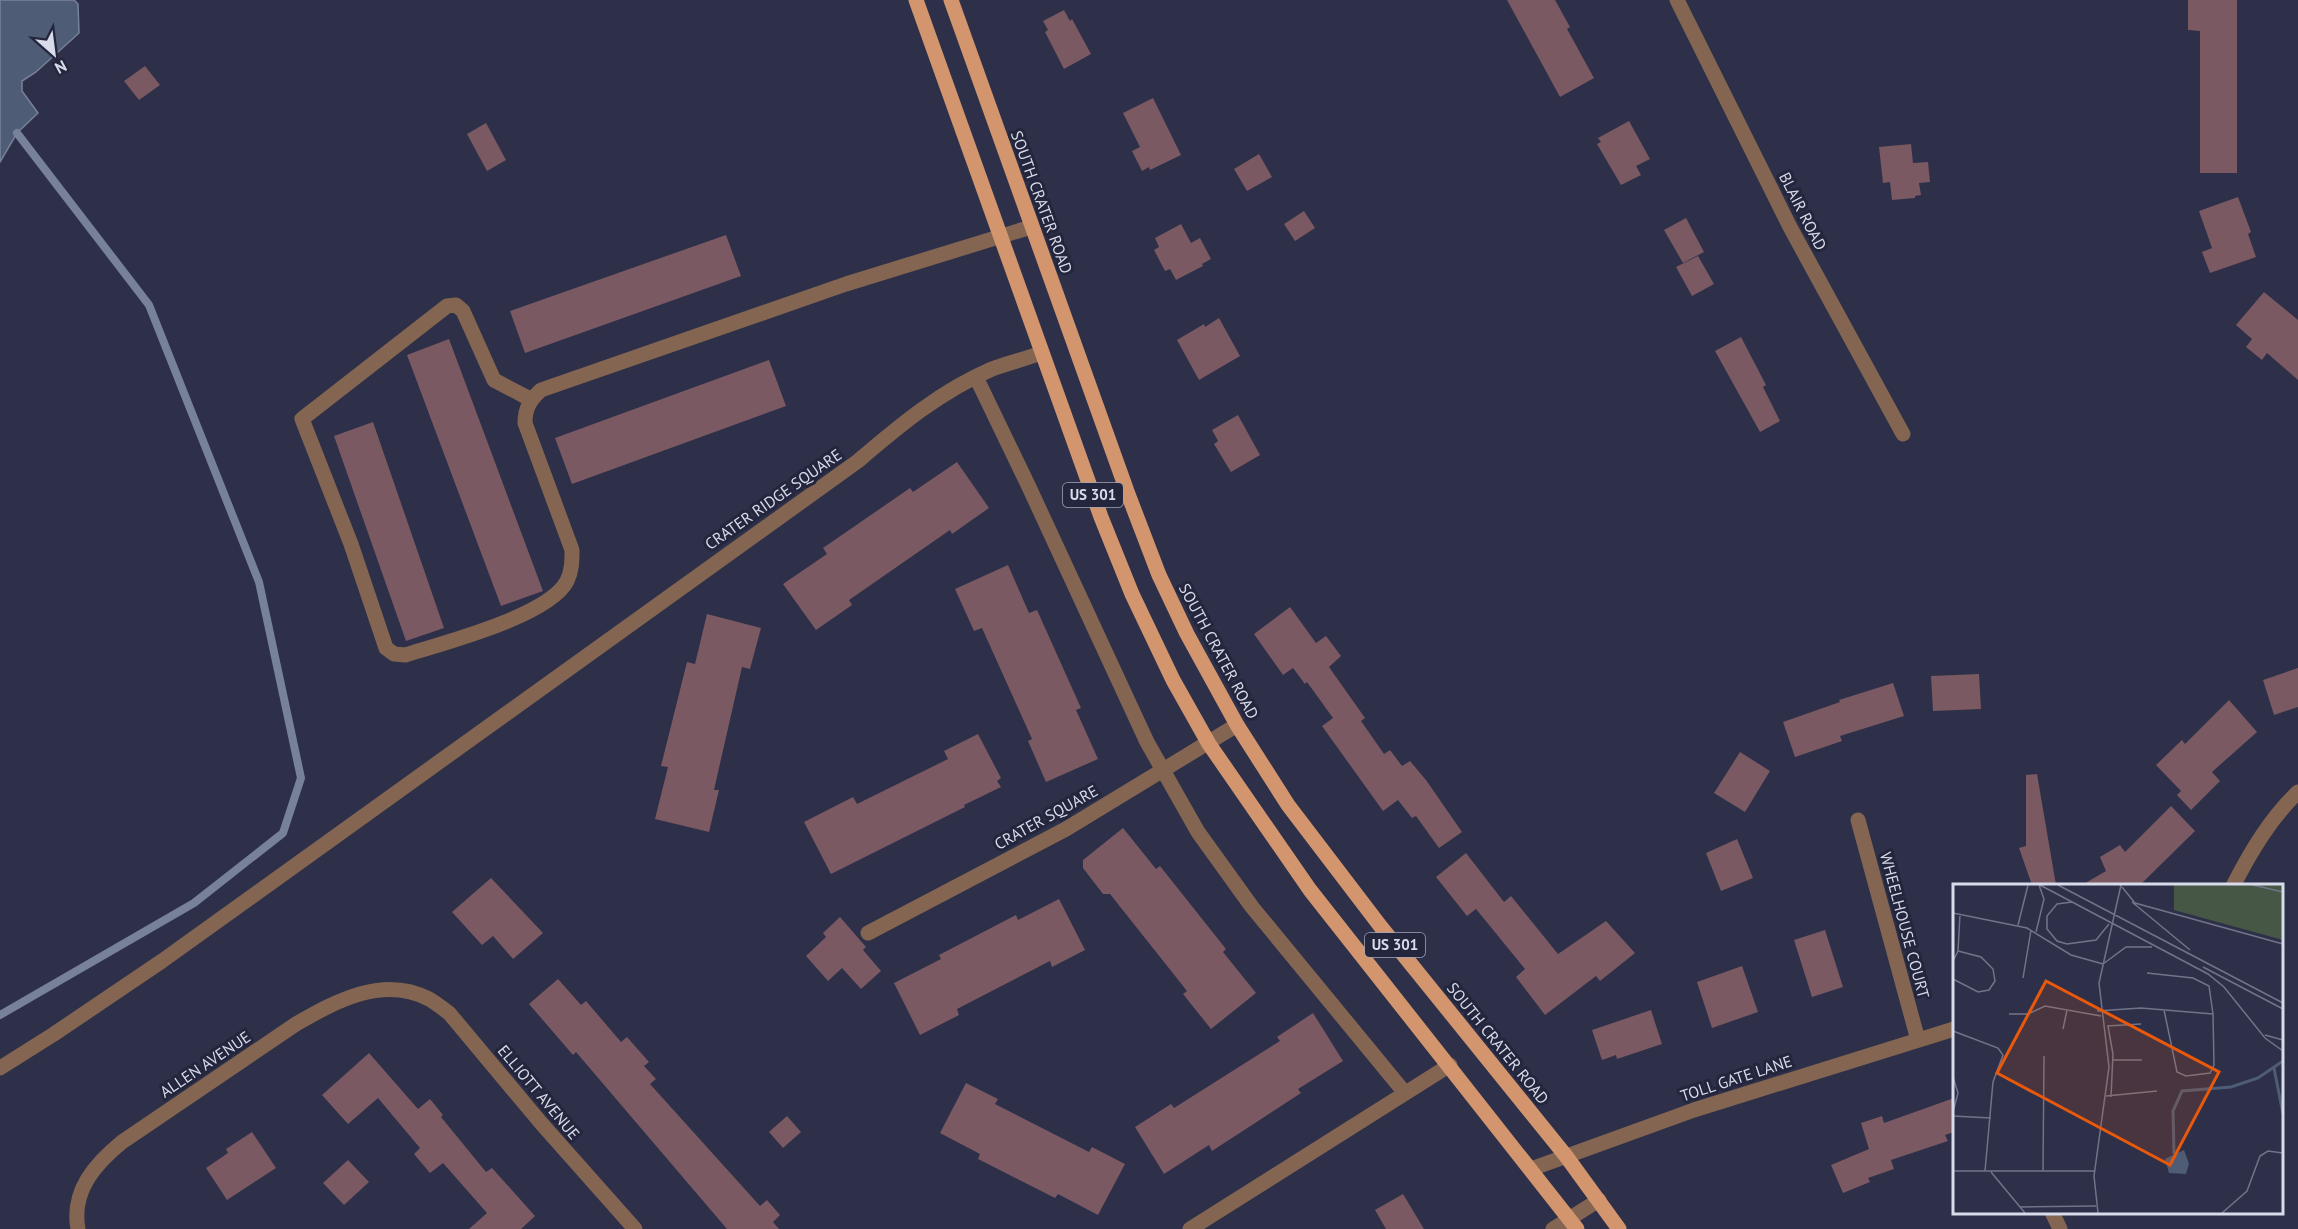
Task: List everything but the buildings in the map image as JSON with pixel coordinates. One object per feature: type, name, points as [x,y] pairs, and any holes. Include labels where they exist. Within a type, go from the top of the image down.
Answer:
[{"type":"main road","name":"US 301","points":[[916,0],[1101,517],[1131,594],[1173,680],[1209,744],[1310,890],[1574,1224]]},
{"type":"main road","name":"SOUTH CRATER ROAD","points":[[951,0],[1031,227],[1159,575],[1186,634],[1237,725],[1288,805],[1381,927],[1566,1156],[1619,1229]]},
{"type":"street","name":"BLAIR ROAD","points":[[1677,0],[1790,227],[1903,434]]},
{"type":"street","points":[[531,399],[494,380],[463,312],[456,305],[447,306],[302,419],[351,544],[386,648],[394,654],[405,655],[485,630],[526,613],[557,593],[566,582],[572,567],[572,550],[525,423],[525,412],[531,399],[541,390],[801,300],[1031,227]]},
{"type":"street","name":"CRATER RIDGE SQUARE","points":[[0,1068],[162,961],[858,460],[903,422],[935,400],[995,368],[1041,353]]},
{"type":"street","points":[[976,377],[1147,742],[1198,832],[1252,907],[1405,1093]]},
{"type":"street","name":"CRATER SQUARE","points":[[868,933],[1066,829],[1237,725]]},
{"type":"street","points":[[2234,884],[2254,846],[2281,808],[2298,792]]},
{"type":"street","name":"WHEELHOUSE COURT","points":[[1858,820],[1918,1040]]},
{"type":"street","name":"ALLEN AVENUE","points":[[78,1229],[76,1222],[80,1195],[87,1178],[100,1160],[122,1142],[296,1024],[324,1008],[361,993],[384,989],[407,991]]},
{"type":"street","name":"ELLIOTT AVENUE","points":[[407,991],[429,999],[448,1013],[635,1229]]},
{"type":"street","name":"TOLL GATE LANE","points":[[1531,1169],[1695,1110],[1953,1029]]},
{"type":"street","points":[[1190,1229],[1450,1065]]},
{"type":"street","points":[[1553,1229],[1574,1224],[1599,1200]]},
{"type":"street","points":[[2053,1214],[2060,1229]]},
{"type":"water","points":[[0,0],[74,0],[78,4],[79,33],[36,72],[22,81],[22,91],[38,113],[17,133],[0,162]]},
{"type":"waterway","points":[[0,1015],[194,903],[283,833],[301,778],[259,582],[149,305],[17,133]]}]
